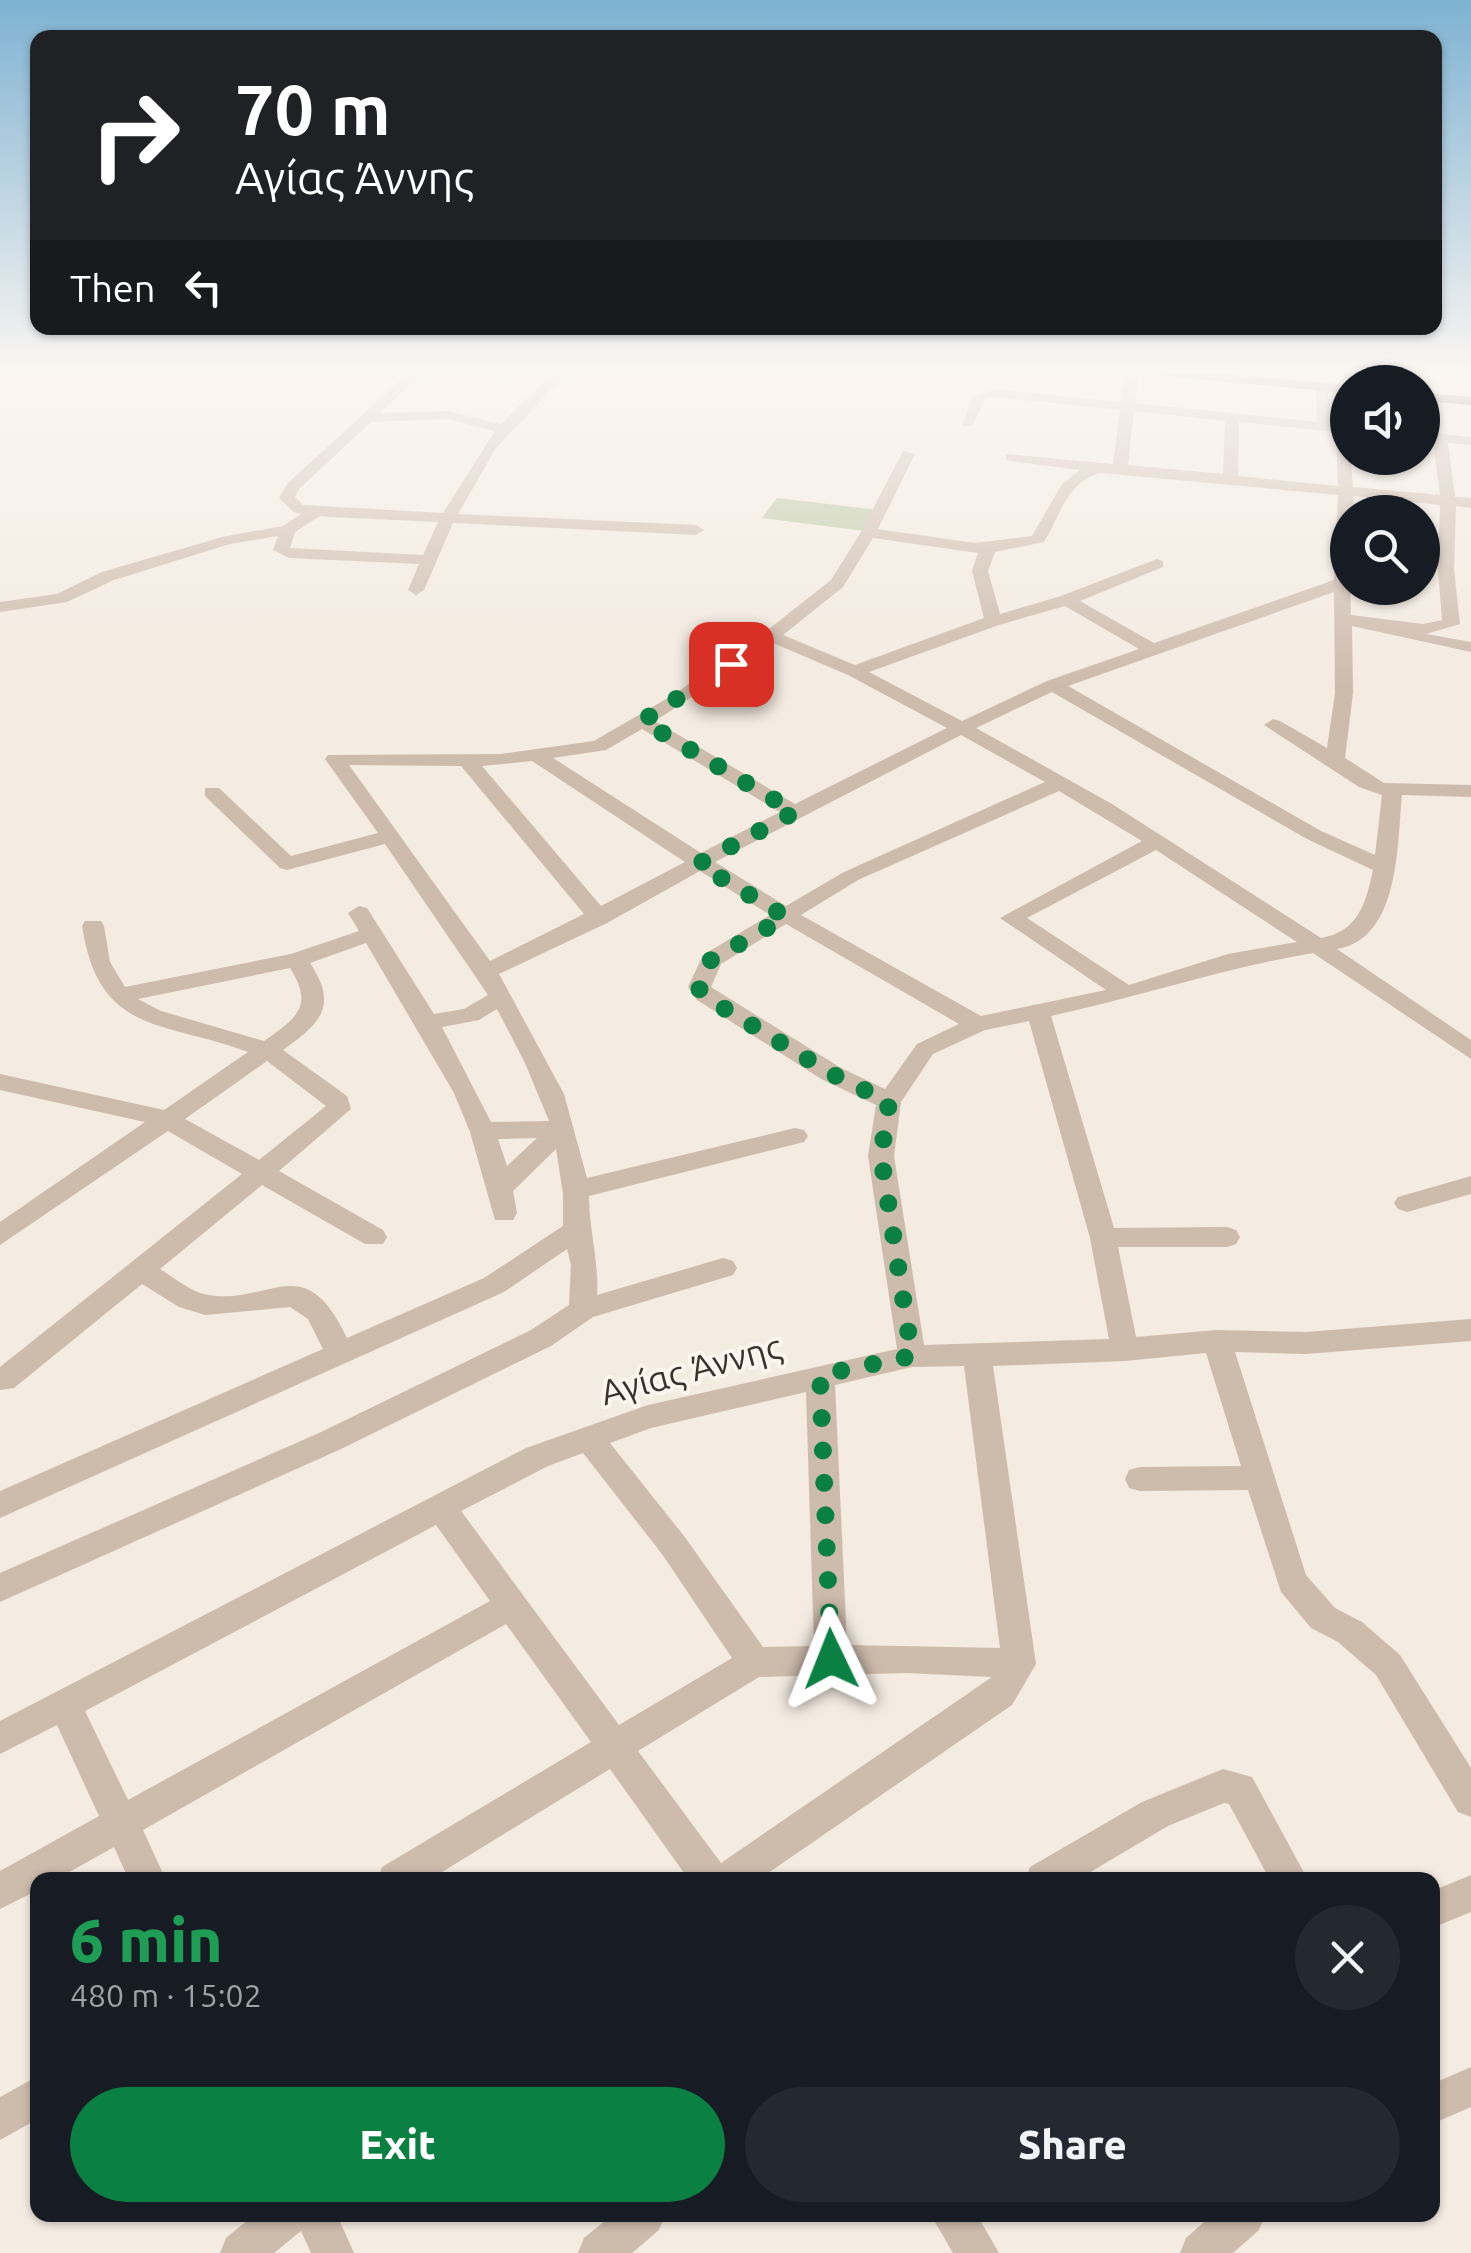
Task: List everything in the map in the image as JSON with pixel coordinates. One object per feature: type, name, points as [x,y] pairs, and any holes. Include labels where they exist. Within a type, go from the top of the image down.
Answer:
[{"type":"street","points":[[303,477],[286,498],[300,509],[696,530]]},
{"type":"street","points":[[416,590],[470,477]]},
{"type":"street","points":[[583,1310],[585,1265],[576,1230],[576,1166],[542,1066],[486,971],[335,759],[538,758],[598,746],[770,636],[837,583],[896,477]]},
{"type":"street","points":[[869,532],[920,542],[1014,547],[1038,539],[1073,477]]},
{"type":"street","points":[[1201,477],[1471,503]]},
{"type":"street","points":[[1346,477],[1346,495]]},
{"type":"street","points":[[1368,625],[1423,628],[1451,624],[1445,477]]},
{"type":"street","points":[[0,607],[61,598],[108,576],[228,540],[288,530],[316,511]]},
{"type":"street","points":[[288,530],[281,550],[289,553],[428,560]]},
{"type":"street","points":[[988,548],[980,571],[993,621]]},
{"type":"street","points":[[854,671],[993,621],[1067,600],[1157,564]]},
{"type":"street","points":[[486,971],[599,918],[795,812],[1053,686],[1150,648],[1330,587]]},
{"type":"street","points":[[1067,600],[1150,648]]},
{"type":"street","points":[[1334,760],[1344,693],[1343,605]]},
{"type":"street","points":[[1343,618],[1471,647]]},
{"type":"street","points":[[770,636],[854,671],[1105,808],[1471,1051]]},
{"type":"street","points":[[1053,686],[1314,836],[1384,867]]},
{"type":"street","points":[[642,721],[795,812]]},
{"type":"street","points":[[1274,726],[1366,783],[1393,790],[1471,792]]},
{"type":"street","points":[[538,758],[698,864],[900,984],[978,1024]]},
{"type":"street","points":[[467,760],[599,918]]},
{"type":"street","points":[[889,1102],[798,1054],[704,996],[698,987],[711,960],[888,857],[1060,783]]},
{"type":"street","points":[[912,1356],[881,1156],[889,1102],[925,1050],[978,1024],[1126,993],[1236,959],[1346,941],[1358,933],[1378,899],[1393,790]]},
{"type":"street","points":[[212,792],[288,864],[388,837]]},
{"type":"street","points":[[1126,993],[1011,918],[1153,842]]},
{"type":"street","points":[[122,996],[296,960],[365,924],[430,1022],[484,1131],[502,1200],[562,1128]]},
{"type":"street","points":[[4,1380],[339,1109],[338,1102],[264,1049],[139,1013],[122,996],[94,952],[93,926]]},
{"type":"street","points":[[0,1235],[300,1027],[312,1012],[314,996],[296,960]]},
{"type":"street","points":[[430,1022],[470,1016],[502,997]]},
{"type":"street","points":[[1038,1012],[1102,1238],[1124,1350]]},
{"type":"street","points":[[0,1082],[164,1118],[374,1237]]},
{"type":"street","points":[[484,1131],[562,1128]]},
{"type":"street","points":[[579,1189],[795,1136]]},
{"type":"street","points":[[1407,1202],[1471,1185]]},
{"type":"street","points":[[0,1505],[494,1285],[576,1230]]},
{"type":"street","points":[[1102,1238],[1227,1237]]},
{"type":"street","points":[[0,1588],[330,1441],[511,1354],[583,1310],[723,1268]]},
{"type":"street","points":[[142,1271],[203,1305],[241,1304],[269,1295],[294,1295],[317,1310],[340,1354]]},
{"type":"street","name":"Αγίας Άννης","points":[[0,1738],[537,1457],[587,1436],[820,1375],[912,1356],[1124,1350],[1216,1341],[1306,1343],[1471,1330]]},
{"type":"street","points":[[1216,1341],[1256,1478],[1292,1582],[1323,1618],[1350,1632],[1388,1665],[1471,1800]]},
{"type":"street","points":[[739,1872],[1000,1694],[1018,1664],[978,1356]]},
{"type":"street","points":[[820,1375],[831,1659]]},
{"type":"street","points":[[587,1436],[673,1545],[754,1662]]},
{"type":"street","points":[[1140,1479],[1256,1478]]},
{"type":"street","points":[[442,1508],[705,1872]]},
{"type":"street","points":[[34,1872],[511,1605]]},
{"type":"street","points":[[408,1872],[754,1662],[906,1658],[1018,1664]]},
{"type":"street","points":[[63,1702],[144,1872]]},
{"type":"street","points":[[1057,1872],[1155,1814],[1223,1786],[1240,1789],[1286,1872]]},
{"type":"street","points":[[0,1891],[30,1874]]},
{"type":"street","points":[[1440,1907],[1471,1893]]},
{"type":"street","points":[[1440,2100],[1471,2086]]},
{"type":"street","points":[[0,2120],[30,2101]]},
{"type":"street","points":[[241,2253],[279,2222]]},
{"type":"street","points":[[318,2222],[333,2253]]},
{"type":"street","points":[[603,2252],[636,2222]]},
{"type":"street","points":[[957,2222],[978,2253]]},
{"type":"street","points":[[1202,2253],[1236,2222]]},
{"type":"green space","points":[[777,498],[878,510],[865,531],[762,518]]},
{"type":"route","points":[[731,664],[642,721],[795,812],[698,864],[786,917],[711,960],[698,987],[704,996],[798,1054],[889,1102],[881,1156],[912,1356],[820,1375],[831,1659]]}]
